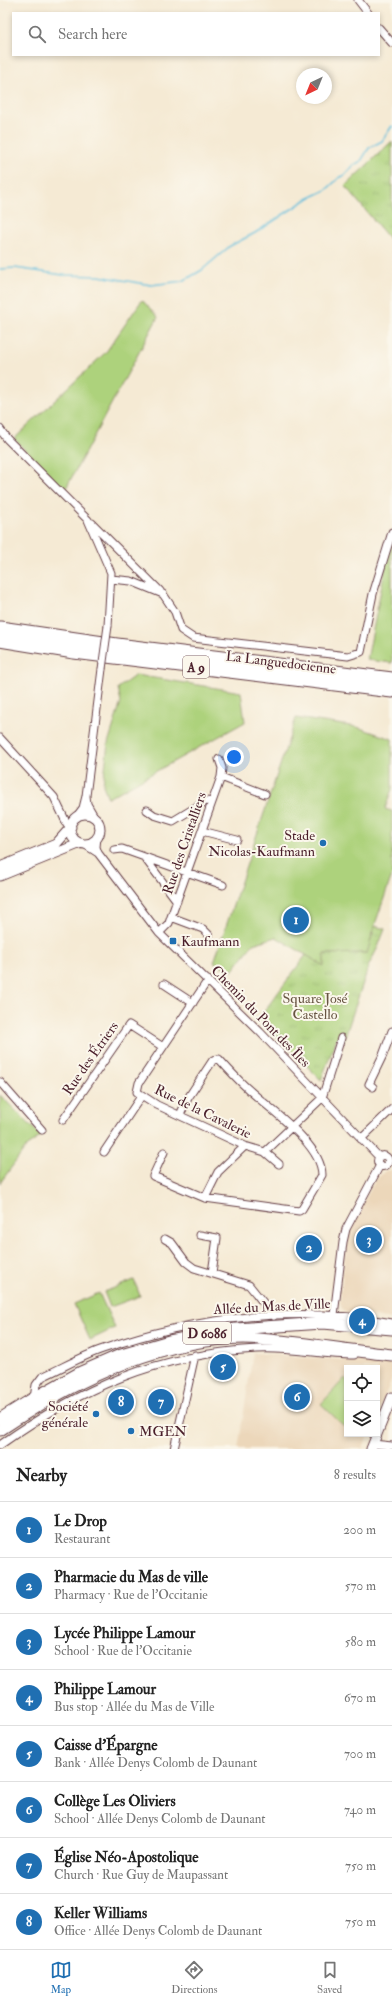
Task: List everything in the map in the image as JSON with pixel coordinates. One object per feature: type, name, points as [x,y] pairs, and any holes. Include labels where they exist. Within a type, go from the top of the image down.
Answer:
[{"type":"highway","name":"La Languedocienne","points":[[0,628],[132,647],[392,679]]},
{"type":"highway","name":"La Languedocienne","points":[[0,640],[74,652],[392,691]]},
{"type":"main road","name":"D 6086","points":[[0,1419],[81,1372],[152,1345],[187,1337],[236,1329],[323,1323],[392,1329]]},
{"type":"main road","name":"D 6086","points":[[0,1430],[34,1408],[84,1380],[140,1358],[194,1344],[244,1338],[392,1356]]},
{"type":"street","points":[[358,0],[367,12]]},
{"type":"street","points":[[380,29],[392,43]]},
{"type":"street","points":[[0,429],[7,439],[162,594],[175,612],[181,630],[193,638],[348,656],[361,652],[373,594],[392,532]]},
{"type":"street","points":[[0,867],[56,844],[71,826],[83,808],[86,796],[108,626],[111,579],[111,573],[88,520]]},
{"type":"street","points":[[111,579],[131,581],[162,594]]},
{"type":"street","points":[[0,738],[54,797],[61,810],[64,822],[71,826]]},
{"type":"street","name":"Rue des Cristalliers","points":[[159,933],[169,923],[221,777],[222,768],[219,759]]},
{"type":"street","points":[[221,777],[265,794]]},
{"type":"street","points":[[86,796],[87,804],[100,827],[96,843],[98,853]]},
{"type":"street","points":[[147,810],[154,815],[173,821],[206,801],[212,802]]},
{"type":"street","points":[[78,816],[88,815],[95,818]]},
{"type":"street","points":[[71,826],[72,837],[83,844]]},
{"type":"street","points":[[202,831],[236,840]]},
{"type":"street","points":[[0,876],[91,842],[97,836]]},
{"type":"street","name":"Chemin du Pont des Îles","points":[[83,844],[98,853],[159,933],[208,980],[379,1157],[384,1155],[390,1162],[384,1166],[380,1165]]},
{"type":"street","points":[[114,850],[122,849],[224,885]]},
{"type":"street","points":[[144,857],[177,901]]},
{"type":"street","points":[[171,917],[204,929],[209,935]]},
{"type":"street","name":"Rue de la Cavalerie","points":[[208,980],[137,1088],[137,1092],[157,1105],[245,1146],[265,1152],[322,1098]]},
{"type":"street","points":[[164,984],[193,1003]]},
{"type":"street","name":"Rue des Étriers","points":[[63,1120],[129,1024],[163,1047]]},
{"type":"street","points":[[373,1087],[369,1084],[371,1078],[383,1055],[392,1031]]},
{"type":"street","points":[[322,1098],[340,1038]]},
{"type":"street","points":[[164,1152],[153,1176],[205,1198],[299,1211],[302,1209],[318,1182],[322,1170],[313,1151],[292,1127],[247,1088],[219,1059],[213,1060],[188,1098],[180,1115]]},
{"type":"street","points":[[0,1082],[42,1130]]},
{"type":"street","points":[[104,1152],[142,1095]]},
{"type":"street","points":[[361,1139],[392,1109]]},
{"type":"street","points":[[205,1198],[218,1172],[245,1146]]},
{"type":"street","points":[[265,1152],[278,1164]]},
{"type":"street","points":[[334,1315],[346,1229],[380,1165],[378,1162],[379,1157]]},
{"type":"street","points":[[200,1235],[217,1238],[212,1274]]},
{"type":"street","points":[[165,1239],[172,1243],[186,1262],[194,1268],[249,1284],[274,1316]]},
{"type":"street","name":"Allée du Mas de Ville","points":[[34,1398],[36,1385],[42,1377],[101,1349],[150,1334],[228,1319],[274,1316],[352,1316],[392,1323]]},
{"type":"street","points":[[0,1445],[48,1412],[84,1393],[130,1373],[195,1355],[258,1349],[392,1356]]},
{"type":"street","points":[[174,1449],[195,1355]]},
{"type":"street","points":[[392,1397],[372,1447],[392,1446]]},
{"type":"shaded area","points":[[392,1170],[392,1319],[346,1312],[341,1307],[340,1302],[347,1234],[375,1181],[385,1171]]},
{"type":"shaded area","points":[[253,1353],[392,1364],[392,1378],[380,1408],[380,1365],[344,1365],[344,1437],[368,1437],[362,1449],[238,1449]]},
{"type":"green space","points":[[392,141],[392,242],[345,186]]},
{"type":"green space","points":[[142,300],[158,317],[65,490],[14,439],[106,352]]},
{"type":"green space","points":[[392,539],[392,663],[367,660]]},
{"type":"green space","points":[[136,675],[241,692],[245,722],[108,798],[103,785],[108,743],[121,702],[118,688]]},
{"type":"green space","name":"Stade Nicolas-Kaufmann","points":[[296,718],[357,727],[392,739],[392,789],[385,809],[392,811],[392,875],[371,936],[373,937],[367,953],[325,954],[324,966],[276,937],[253,944],[232,971],[214,962]]},
{"type":"green space","name":"Square José Castello","points":[[375,926],[385,929],[369,965],[344,1040],[337,1038],[321,1080],[259,1018],[306,955],[324,966],[324,954],[367,953]]},
{"type":"green space","points":[[0,1095],[41,1136],[27,1146],[0,1183]]},
{"type":"green space","points":[[134,1280],[140,1296],[110,1307],[104,1292]]},
{"type":"green space","points":[[99,1293],[115,1328],[90,1340],[74,1304]]},
{"type":"green space","points":[[344,1379],[344,1426],[321,1404]]},
{"type":"waterway","points":[[0,269],[15,268],[63,275],[99,276],[151,285],[183,281],[202,270],[230,246],[255,233],[307,199],[326,190],[339,178],[345,175],[354,165],[361,161],[369,148],[382,141],[392,126]]},
{"type":"place","name":"Stade Nicolas-Kaufmann","points":[[323,843]]},
{"type":"place","name":"Le Drop","points":[[296,920]]},
{"type":"place","name":"Kaufmann","points":[[173,941]]},
{"type":"place","name":"Lycée Philippe Lamour","points":[[369,1240]]},
{"type":"place","name":"Pharmacie du Mas de ville","points":[[309,1248]]},
{"type":"place","name":"Philippe Lamour","points":[[362,1321]]},
{"type":"place","name":"Caisse d'Épargne","points":[[223,1367]]},
{"type":"place","name":"Collège Les Oliviers","points":[[297,1397]]},
{"type":"place","name":"Keller Williams","points":[[121,1402]]},
{"type":"place","name":"Église Néo-Apostolique","points":[[161,1402]]},
{"type":"place","name":"Société générale","points":[[96,1414]]},
{"type":"place","name":"MGEN","points":[[131,1431]]}]
